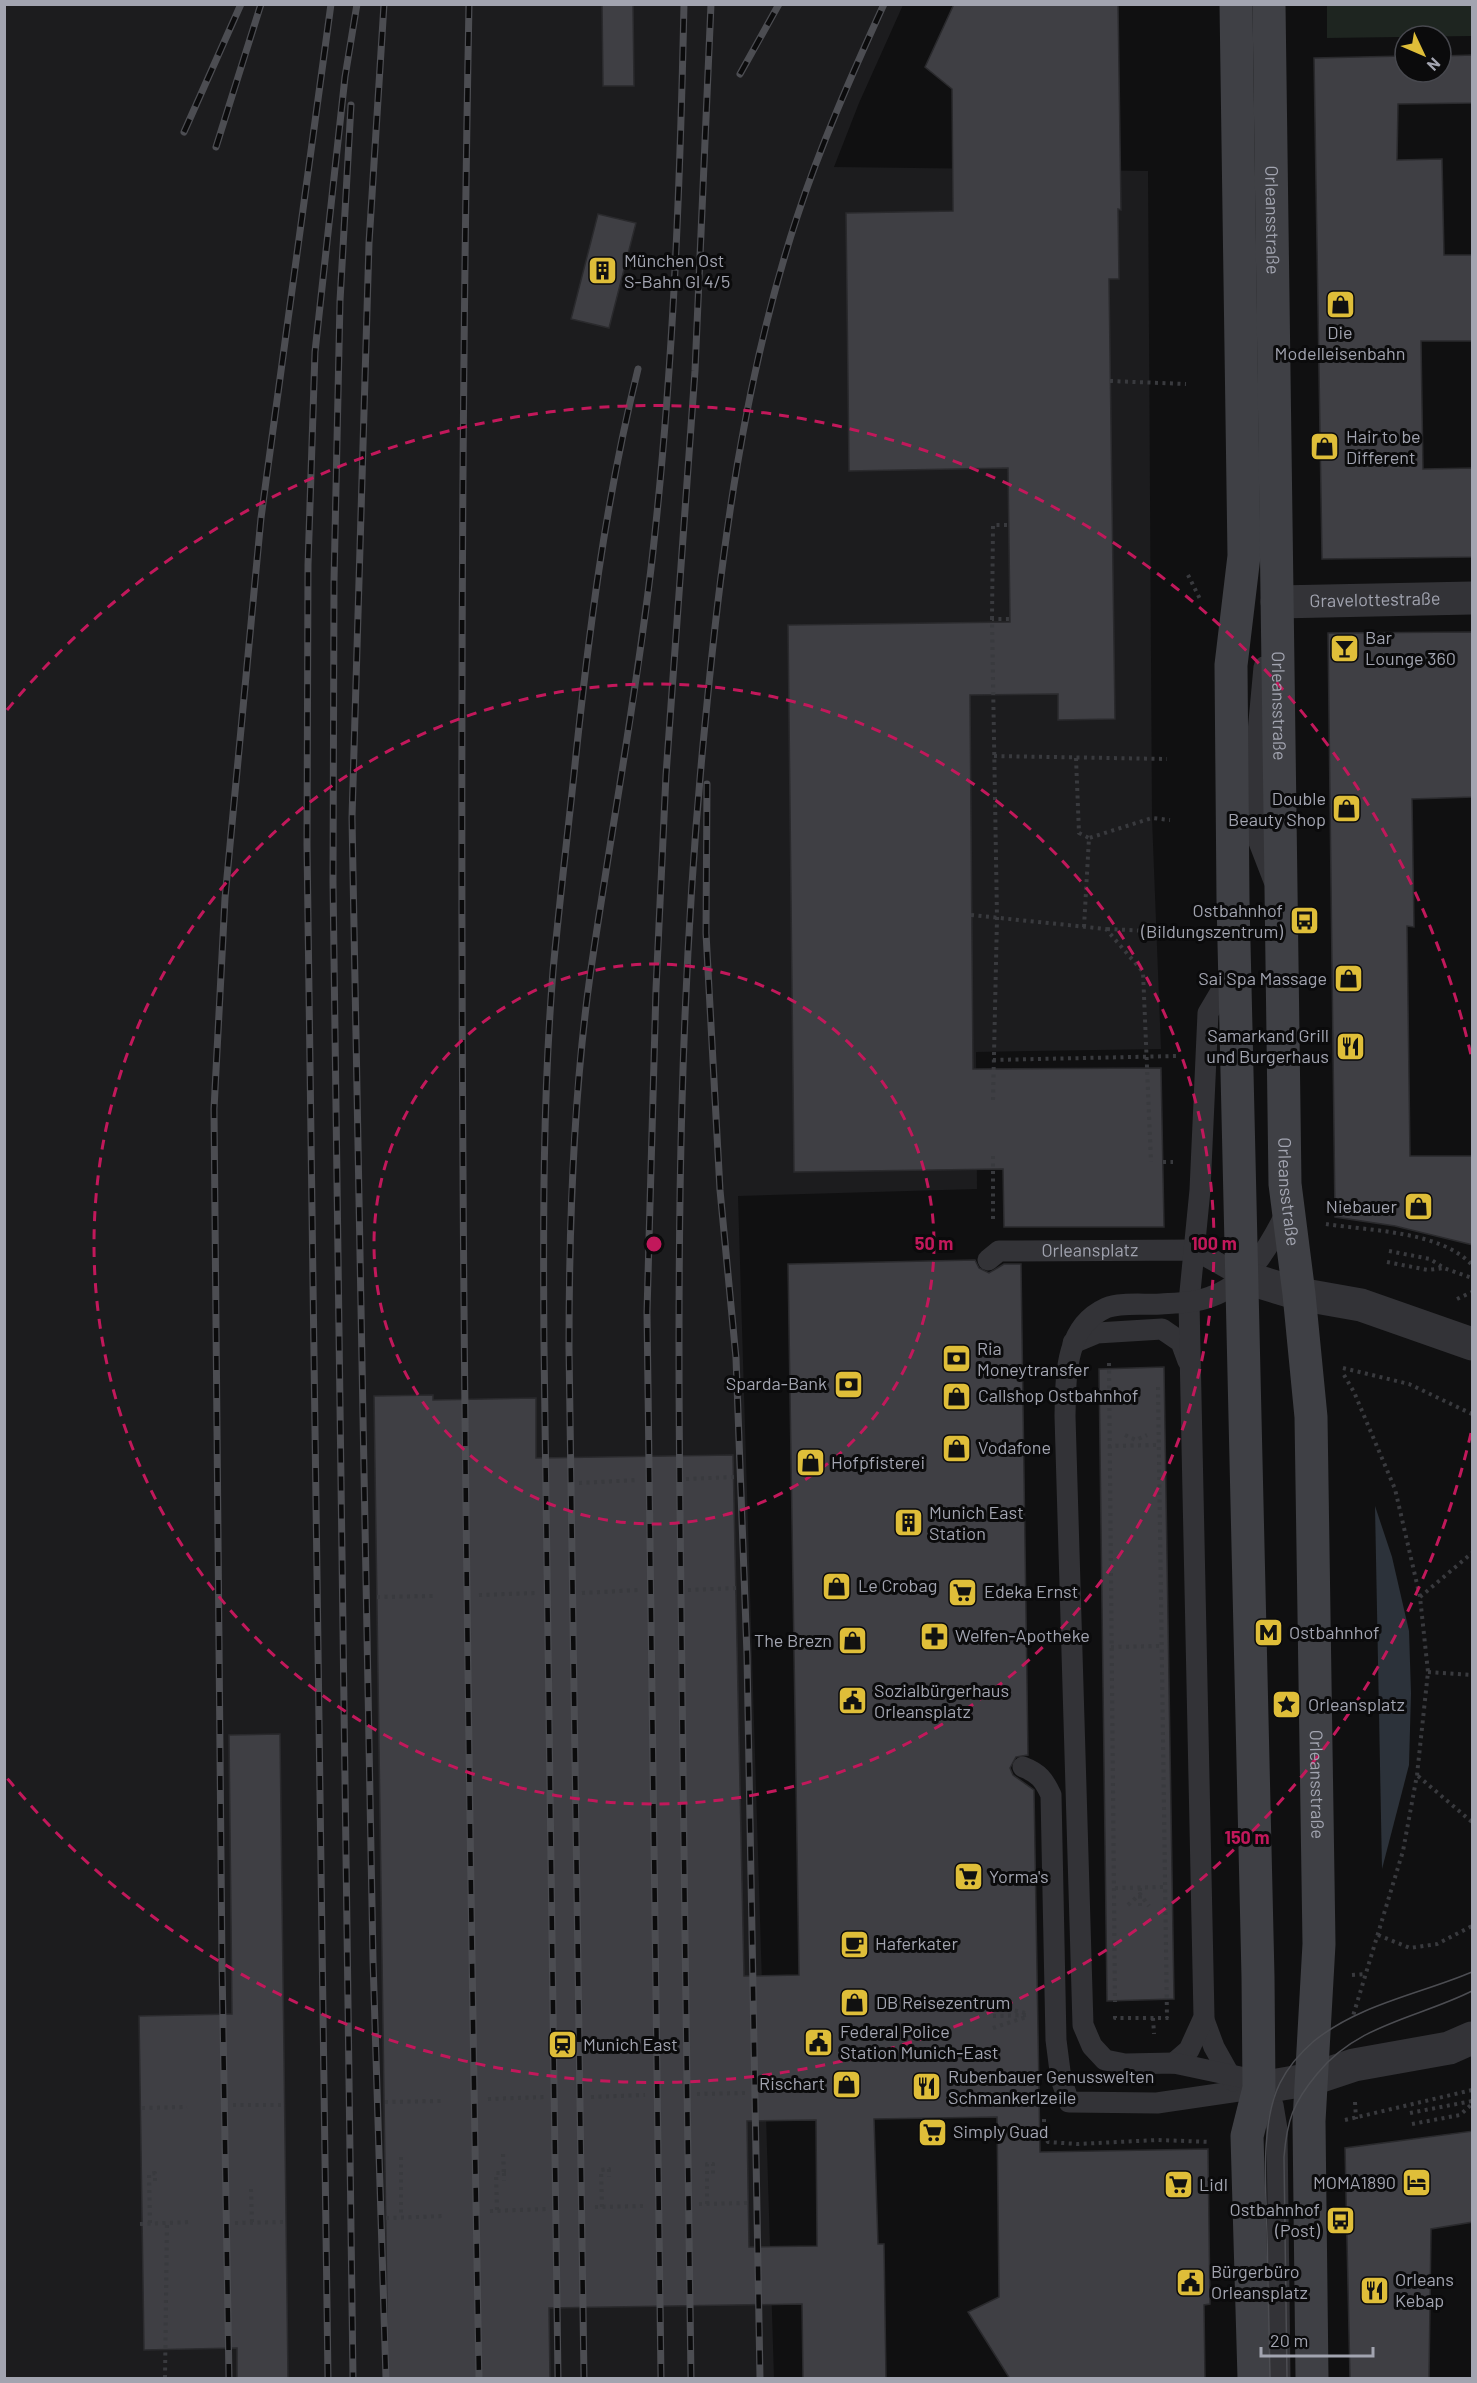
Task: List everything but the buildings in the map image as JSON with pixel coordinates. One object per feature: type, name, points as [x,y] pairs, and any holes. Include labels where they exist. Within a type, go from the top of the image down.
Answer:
[{"type":"main road","name":"Orleansstraße","points":[[1236,4],[1244,556],[1260,604],[1231,665],[1234,969],[1243,1276],[1242,2085],[1234,2139],[1254,2379]]},
{"type":"main road","name":"Orleansstraße","points":[[1269,4],[1260,604],[1280,898],[1285,1184],[1311,1417],[1319,1944],[1308,2180],[1312,2379]]},
{"type":"street","name":"Gravelottestraße","points":[[1260,604],[1473,598]]},
{"type":"street","name":"Orleansplatz","points":[[1243,1276],[1299,1294],[1361,1305],[1473,1344]]},
{"type":"street","points":[[1242,2085],[1312,2079],[1354,2065],[1449,2048],[1473,2038]]},
{"type":"lane","points":[[1254,4],[1260,604]]},
{"type":"lane","points":[[1234,969],[1208,1013],[1190,1302],[1204,2020],[1214,2047],[1242,2085]]},
{"type":"lane","points":[[1280,2379],[1277,2128],[1273,2105],[1242,2085],[1174,2063],[1125,2064],[1105,2060],[1092,2046],[1083,2025],[1065,1416],[1067,1363],[1073,1343],[1088,1320],[1108,1307],[1190,1302],[1211,1297],[1243,1276],[1272,1240],[1288,1210]]},
{"type":"lane","name":"Orleansplatz","points":[[988,1260],[999,1251],[1195,1250],[1243,1276]]},
{"type":"lane","points":[[1073,1343],[1097,1333],[1162,1329],[1181,1342],[1191,1370]]},
{"type":"lane","points":[[1023,1767],[1036,1772],[1045,1782],[1051,1795],[1056,2040],[1061,2079],[1069,2102],[1157,2103],[1242,2085]]},
{"type":"lane","points":[[1174,2063],[1189,2050],[1204,2020]]},
{"type":"path","points":[[1110,381],[1186,384]]},
{"type":"path","points":[[993,1100],[997,918],[992,619],[993,525],[1009,525]]},
{"type":"path","points":[[992,619],[1010,620]]},
{"type":"path","points":[[994,756],[1167,759]]},
{"type":"path","points":[[1076,758],[1079,833],[1089,838],[1152,818],[1170,820]]},
{"type":"path","points":[[1084,927],[1089,838]]},
{"type":"path","points":[[971,915],[1106,929],[1172,932]]},
{"type":"path","points":[[1106,929],[1143,972],[1151,1162]]},
{"type":"path","points":[[993,1060],[1177,1056]]},
{"type":"path","points":[[993,1156],[993,1233]]},
{"type":"path","points":[[1323,1224],[1436,1241],[1462,1253],[1473,1264]]},
{"type":"path","points":[[1389,1251],[1430,1259],[1444,1268],[1473,1278]]},
{"type":"path","points":[[1387,1262],[1428,1270],[1444,1268]]},
{"type":"path","points":[[1108,1363],[1115,2018]]},
{"type":"path","points":[[1353,2025],[1353,2016],[1403,1851],[1418,1775],[1428,1672],[1420,1597],[1395,1489],[1354,1392],[1339,1367],[1409,1384],[1473,1414]]},
{"type":"path","points":[[1158,1386],[1167,2018]]},
{"type":"path","points":[[1125,1435],[1159,1445]]},
{"type":"path","points":[[1108,1446],[1136,1440],[1147,1435]]},
{"type":"path","points":[[686,1479],[734,1477]]},
{"type":"path","points":[[579,1483],[637,1479]]},
{"type":"path","points":[[1420,1597],[1473,1553]]},
{"type":"path","points":[[688,1590],[737,1588]]},
{"type":"path","points":[[582,1593],[638,1590]]},
{"type":"path","points":[[479,1595],[537,1593]]},
{"type":"path","points":[[377,1597],[436,1596]]},
{"type":"path","points":[[1111,1647],[1162,1646]]},
{"type":"path","points":[[1428,1672],[1473,1675]]},
{"type":"path","points":[[1418,1775],[1473,1822]]},
{"type":"path","points":[[1115,1888],[1166,1887]]},
{"type":"path","points":[[1140,1888],[1140,1906]]},
{"type":"path","points":[[1128,1905],[1140,1894]]},
{"type":"path","points":[[1140,1894],[1149,1906]]},
{"type":"path","points":[[1378,1935],[1410,1948],[1437,1944],[1473,1926]]},
{"type":"path","points":[[993,2005],[1032,2015]]},
{"type":"path","points":[[993,2016],[1032,2015]]},
{"type":"path","points":[[993,2028],[1032,2015]]},
{"type":"path","points":[[697,2094],[747,2093]]},
{"type":"path","points":[[591,2097],[645,2095]]},
{"type":"path","points":[[488,2099],[545,2097]]},
{"type":"path","points":[[385,2102],[443,2101]]},
{"type":"path","points":[[1410,2113],[1473,2102]]},
{"type":"path","points":[[1412,2124],[1461,2115],[1473,2102]]},
{"type":"path","points":[[233,2105],[285,2104]]},
{"type":"path","points":[[142,2108],[187,2107]]},
{"type":"path","points":[[1158,2140],[1234,2139]]},
{"type":"path","points":[[497,2210],[496,2173],[504,2173],[504,2181],[504,2172],[503,2154]]},
{"type":"path","points":[[401,2157],[401,2217]]},
{"type":"path","points":[[707,2204],[707,2164],[713,2164],[713,2175]]},
{"type":"path","points":[[602,2207],[601,2169],[609,2169],[609,2177]]},
{"type":"path","points":[[150,2223],[148,2174],[155,2173],[155,2181]]},
{"type":"path","points":[[251,2189],[252,2223]]},
{"type":"path","points":[[699,2204],[748,2203]]},
{"type":"path","points":[[595,2207],[645,2206]]},
{"type":"path","points":[[490,2211],[547,2209]]},
{"type":"path","points":[[386,2218],[416,2215],[445,2216]]},
{"type":"path","points":[[235,2223],[265,2220],[285,2222]]},
{"type":"path","points":[[165,2379],[167,2222]]},
{"type":"path","points":[[140,2224],[190,2222]]},
{"type":"shaded area","points":[[5,5],[903,5],[859,103],[834,167],[1148,171],[1152,818],[1161,1049],[976,1052],[977,1189],[738,1196],[774,2378],[5,2378]]},
{"type":"shaded area","points":[[1327,5],[1472,5],[1472,36],[1453,36],[1453,24],[1393,24],[1393,37],[1327,38]]},
{"type":"shaded area","points":[[1375,1506],[1392,1557],[1409,1631],[1411,1693],[1409,1765],[1382,1869]]},
{"type":"tram line","points":[[1270,2378],[1265,2177],[1269,2117],[1280,2083],[1304,2050],[1332,2028],[1370,2009],[1472,1972]]},
{"type":"tram line","points":[[1287,2378],[1284,2157],[1289,2122],[1297,2103],[1317,2074],[1333,2057],[1350,2044],[1389,2024],[1472,1991]]},
{"type":"railway","points":[[184,132],[241,4]]},
{"type":"railway","points":[[216,147],[261,4]]},
{"type":"railway","points":[[229,2378],[222,1965],[214,1109],[225,898],[261,518],[331,4]]},
{"type":"railway","points":[[328,2378],[307,845],[308,565],[315,352],[345,77],[357,4]]},
{"type":"railway","points":[[384,4],[369,243],[352,818],[373,1960],[386,2378]]},
{"type":"railway","points":[[469,4],[462,598],[463,1191],[469,1785],[479,2378]]},
{"type":"railway","points":[[584,2378],[569,1348],[573,1161],[584,1022],[638,664],[659,491],[674,282],[684,4]]},
{"type":"railway","points":[[661,2378],[647,1312],[656,989],[666,775],[695,371],[711,4]]},
{"type":"railway","points":[[740,74],[779,4]]},
{"type":"railway","points":[[691,2378],[679,1310],[685,1012],[697,814],[712,651],[728,525],[749,401],[763,339],[806,190],[838,109],[884,4]]},
{"type":"railway","points":[[351,105],[340,301],[334,582],[333,882],[353,2378]]},
{"type":"railway","points":[[558,2378],[544,1347],[545,1112],[555,947],[579,723],[607,520],[638,369]]},
{"type":"railway","points":[[707,784],[706,933],[720,1190],[736,1358],[747,1655],[760,2378]]},
{"type":"place","name":"München Ost S-Bahn Gl 4/5","points":[[603,271]]},
{"type":"place","name":"Die Modelleisenbahn","points":[[1340,304]]},
{"type":"place","name":"Hair to be Different","points":[[1325,447]]},
{"type":"place","name":"Bar Lounge 360","points":[[1344,648]]},
{"type":"place","name":"Double Beauty Shop","points":[[1347,809]]},
{"type":"place","name":"Ostbahnhof (Bildungszentrum)","points":[[1304,921]]},
{"type":"place","name":"Sai Spa Massage","points":[[1348,979]]},
{"type":"place","name":"Samarkand Grill und Burgerhaus","points":[[1350,1046]]},
{"type":"place","name":"Niebauer","points":[[1418,1207]]},
{"type":"place","name":"Ria Moneytransfer","points":[[956,1359]]},
{"type":"place","name":"Sparda-Bank","points":[[848,1384]]},
{"type":"place","name":"Callshop Ostbahnhof","points":[[957,1396]]},
{"type":"place","name":"Vodafone","points":[[957,1448]]},
{"type":"place","name":"Hofpfisterei","points":[[810,1463]]},
{"type":"place","name":"Munich East Station","points":[[908,1523]]},
{"type":"place","name":"Le Crobag","points":[[837,1586]]},
{"type":"place","name":"Edeka Ernst","points":[[963,1592]]},
{"type":"place","name":"Ostbahnhof","points":[[1268,1633]]},
{"type":"place","name":"Welfen-Apotheke","points":[[934,1636]]},
{"type":"place","name":"The Brezn","points":[[853,1641]]},
{"type":"place","name":"Sozialbürgerhaus Orleansplatz","points":[[853,1701]]},
{"type":"place","name":"Orleansplatz","points":[[1287,1705]]},
{"type":"place","name":"Yorma's","points":[[968,1877]]},
{"type":"place","name":"Haferkater","points":[[854,1944]]},
{"type":"place","name":"DB Reisezentrum","points":[[855,2003]]},
{"type":"place","name":"Federal Police Station Munich-East","points":[[819,2042]]},
{"type":"place","name":"Munich East","points":[[562,2045]]},
{"type":"place","name":"Rischart","points":[[846,2084]]},
{"type":"place","name":"Rubenbauer Genusswelten Schmankerlzeile","points":[[927,2087]]},
{"type":"place","name":"Simply Guad","points":[[932,2132]]},
{"type":"place","name":"MOMA1890","points":[[1417,2183]]},
{"type":"place","name":"Lidl","points":[[1178,2185]]},
{"type":"place","name":"Ostbahnhof (Post)","points":[[1341,2220]]},
{"type":"place","name":"Bürgerbüro Orleansplatz","points":[[1190,2282]]},
{"type":"place","name":"Orleans Kebap","points":[[1374,2290]]}]
